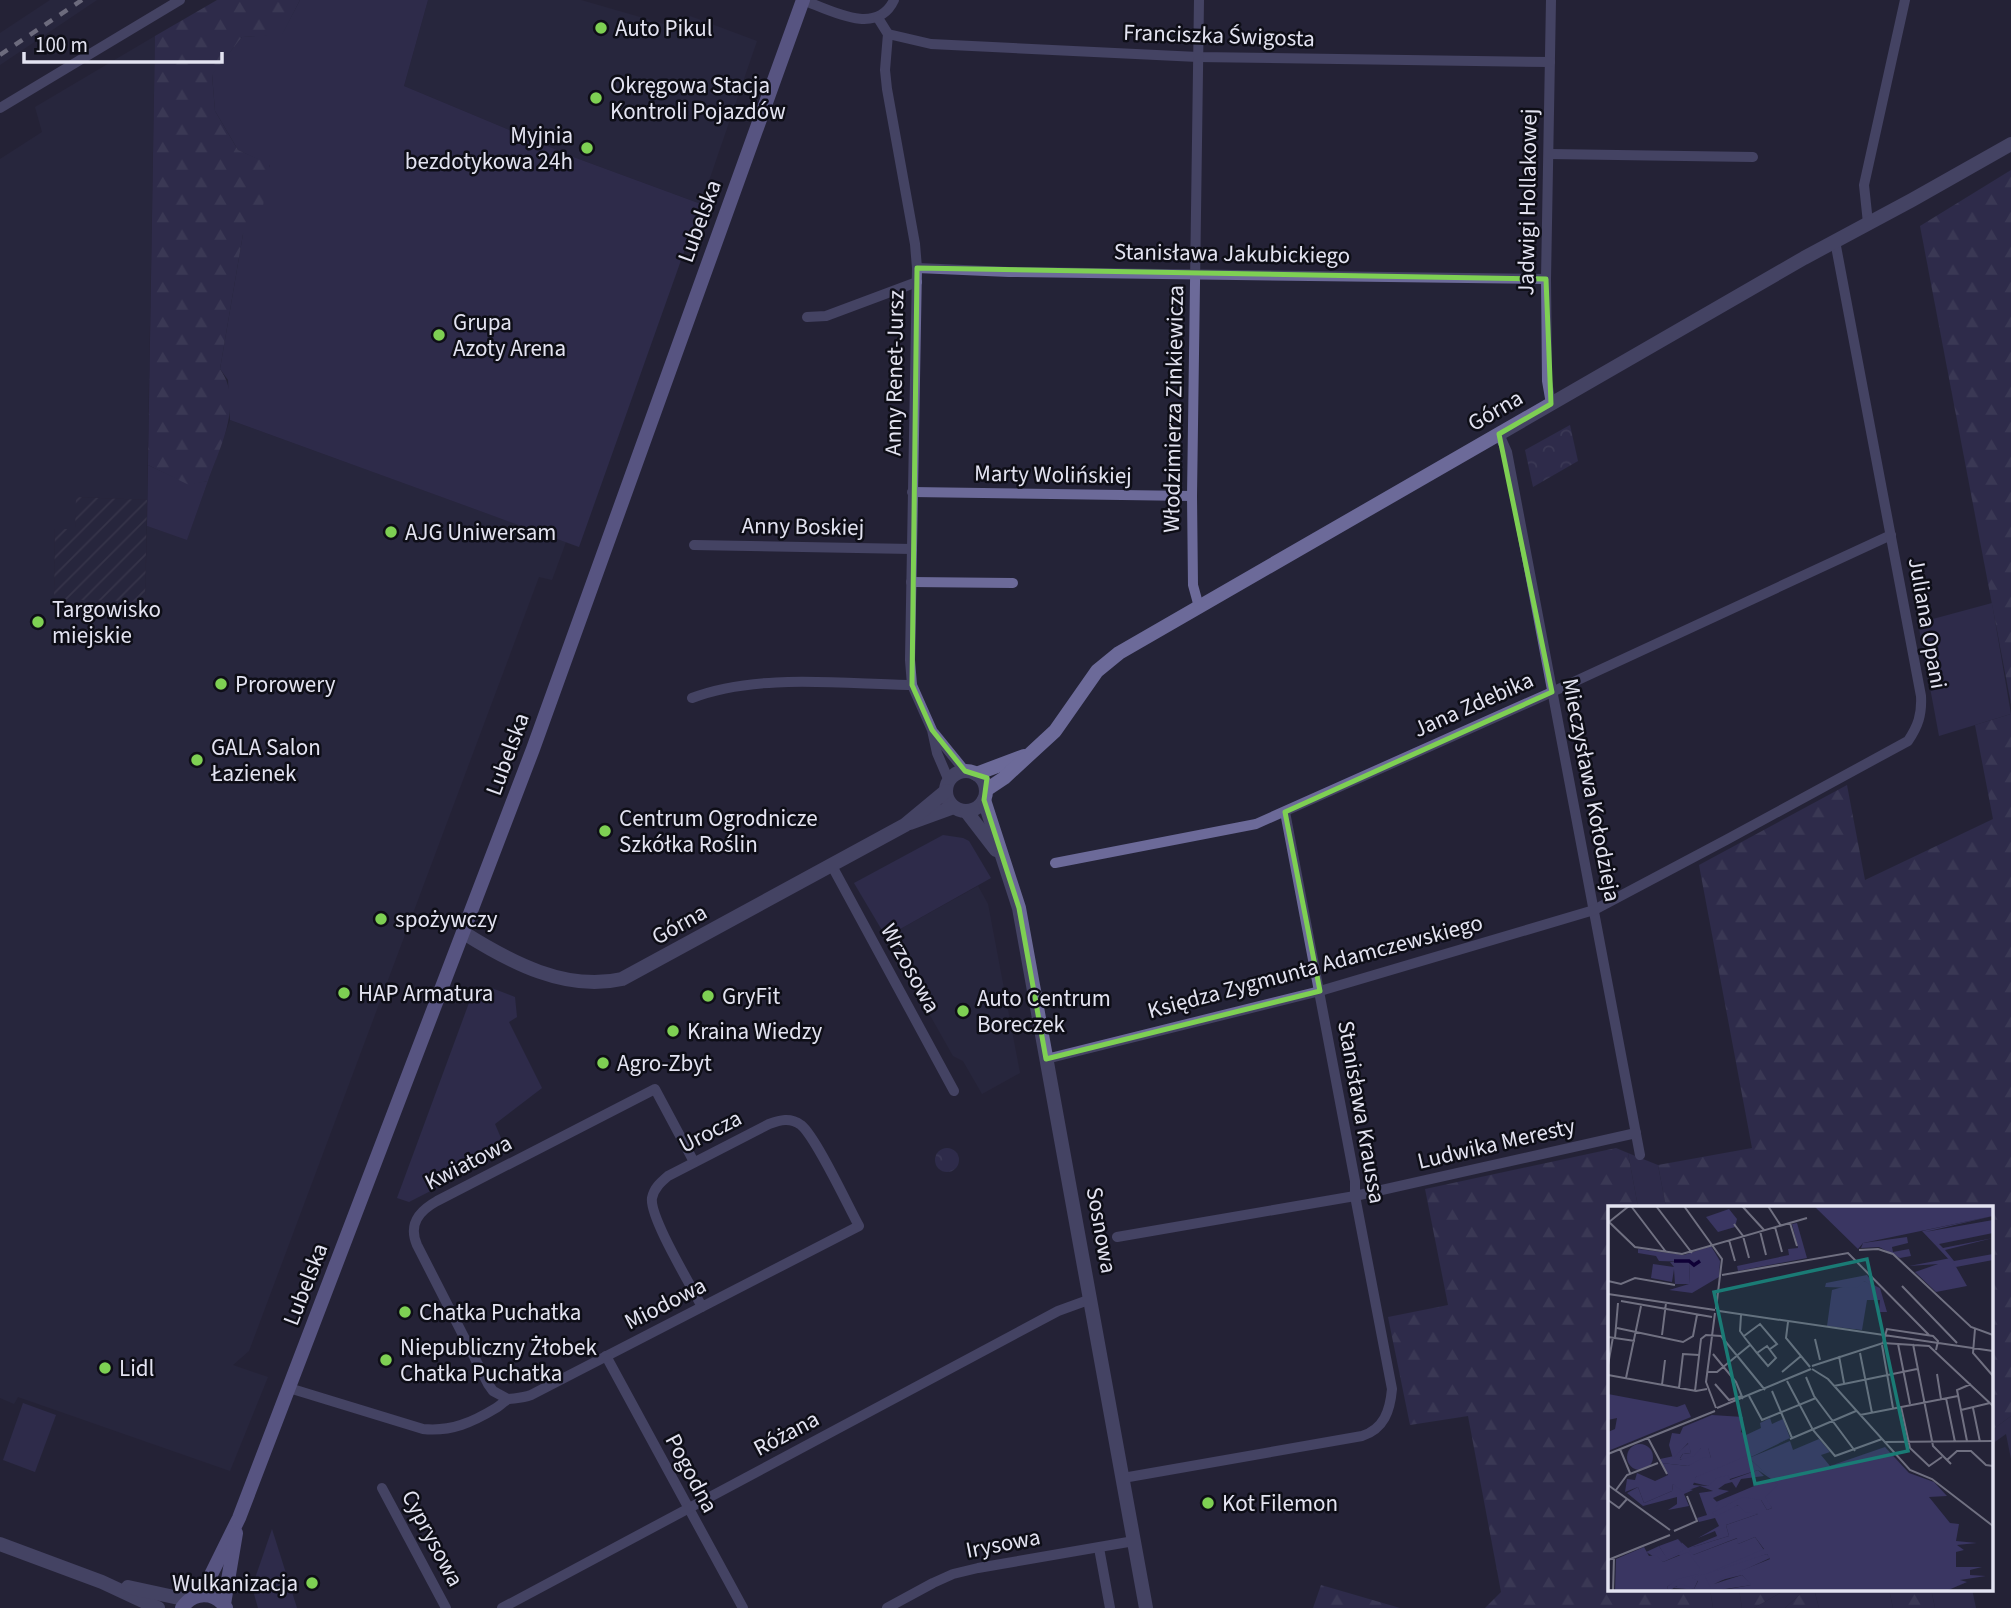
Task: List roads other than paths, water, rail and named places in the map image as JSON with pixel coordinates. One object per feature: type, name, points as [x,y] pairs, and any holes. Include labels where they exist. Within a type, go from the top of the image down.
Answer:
[{"type":"main road","name":"Lubelska","points":[[190,1601],[239,1518],[464,933],[803,0]]},
{"type":"main road","name":"Lubelska","points":[[225,1606],[239,1518]]},
{"type":"main road","points":[[190,1601],[210,1595],[225,1606]]},
{"type":"street","points":[[0,108],[180,0]]},
{"type":"street","points":[[803,0],[858,19],[878,18],[886,13],[894,0]]},
{"type":"street","name":"Włodzimierza Zinkiewicza","points":[[1199,0],[1192,496],[1193,585],[1199,607]]},
{"type":"street","name":"Jadwigi Hollakowej","points":[[1550,0],[1546,279],[1547,381],[1551,404]]},
{"type":"street","points":[[1868,223],[1864,185],[1905,0]]},
{"type":"street","points":[[878,18],[888,34]]},
{"type":"street","name":"Franciszka Świgosta","points":[[888,34],[931,44],[1198,57],[1550,62]]},
{"type":"street","name":"Anny Renet-Jursz","points":[[888,34],[885,70],[887,89],[917,268],[909,660],[912,685],[932,730],[948,786]]},
{"type":"street","name":"Górna","points":[[985,795],[1055,731],[1097,671],[1119,653],[1835,241],[2011,144]]},
{"type":"street","points":[[1549,154],[1753,157]]},
{"type":"street","name":"Juliana Opani","points":[[1594,910],[1726,841],[1908,740],[1917,727],[1922,712],[1922,696],[1835,241]]},
{"type":"street","name":"Stanisława Jakubickiego","points":[[917,268],[1009,272],[1546,279]]},
{"type":"street","points":[[807,317],[826,316],[917,282]]},
{"type":"street","name":"Mieczysława Kołodzieja","points":[[1499,434],[1507,452],[1640,1155]]},
{"type":"street","name":"Marty Wolińskiej","points":[[912,492],[1192,496]]},
{"type":"street","name":"Jana Zdebika","points":[[1055,863],[1256,824],[1891,536]]},
{"type":"street","name":"Anny Boskiej","points":[[694,545],[912,549]]},
{"type":"street","points":[[911,582],[1013,583]]},
{"type":"street","points":[[692,698],[736,686],[771,682],[912,685]]},
{"type":"street","name":"Anny Renet-Jursz","points":[[932,730],[971,772]]},
{"type":"street","name":"Górna","points":[[971,772],[1031,753]]},
{"type":"street","points":[[971,772],[981,778],[985,795],[977,808],[960,809],[948,786],[954,776],[971,772]]},
{"type":"street","name":"Górna","points":[[905,825],[948,786]]},
{"type":"street","name":"Sosnowa","points":[[985,795],[1019,908],[1146,1608]]},
{"type":"street","name":"Górna","points":[[464,933],[486,947],[560,979],[587,984],[611,982],[635,974],[905,825],[960,809]]},
{"type":"street","name":"Sosnowa","points":[[960,809],[1005,862]]},
{"type":"street","name":"Stanisława Kraussa","points":[[1123,1478],[1373,1433],[1385,1419],[1391,1402],[1392,1389],[1355,1196],[1355,1181],[1285,811]]},
{"type":"street","name":"Wrzosowa","points":[[832,866],[954,1091]]},
{"type":"street","name":"Księdza Zygmunta Adamczewskiego","points":[[1046,1059],[1320,991],[1594,910]]},
{"type":"street","name":"Kwiatowa","points":[[508,1399],[493,1391],[488,1384],[417,1245],[413,1229],[420,1212],[655,1089],[694,1162]]},
{"type":"street","name":"Urocza","points":[[702,1307],[652,1206],[652,1197],[660,1182],[694,1162],[769,1124],[783,1120],[794,1121],[810,1136],[859,1226]]},
{"type":"street","name":"Ludwika Meresty","points":[[1117,1237],[1355,1196],[1636,1133]]},
{"type":"street","name":"Miodowa","points":[[289,1388],[423,1429],[453,1429],[498,1407],[508,1399],[531,1395],[859,1226]]},
{"type":"street","name":"Różana","points":[[502,1608],[1058,1311],[1091,1298]]},
{"type":"street","name":"Pogodna","points":[[606,1356],[743,1608]]},
{"type":"street","name":"Cyprysowa","points":[[382,1488],[446,1608]]},
{"type":"street","name":"Irysowa","points":[[887,1608],[953,1574],[1134,1541]]},
{"type":"street","points":[[0,1544],[102,1582],[158,1608]]},
{"type":"street","points":[[1099,1548],[1110,1608]]},
{"type":"street","points":[[102,1582],[190,1601]]},
{"type":"railway","points":[[0,55],[82,0]]},
{"type":"place","name":"Auto Pikul","points":[[601,28]]},
{"type":"place","name":"Okręgowa Stacja Kontroli Pojazdów","points":[[596,98]]},
{"type":"place","name":"Myjnia bezdotykowa 24h","points":[[587,148]]},
{"type":"place","name":"Grupa Azoty Arena","points":[[439,335]]},
{"type":"place","name":"AJG Uniwersam","points":[[391,532]]},
{"type":"place","name":"Targowisko miejskie","points":[[38,622]]},
{"type":"place","name":"Prorowery","points":[[221,684]]},
{"type":"place","name":"GALA Salon Łazienek","points":[[197,760]]},
{"type":"place","name":"Centrum Ogrodnicze Szkółka Roślin","points":[[605,831]]},
{"type":"place","name":"spożywczy","points":[[381,919]]},
{"type":"place","name":"HAP Armatura","points":[[344,993]]},
{"type":"place","name":"GryFit","points":[[708,996]]},
{"type":"place","name":"Auto Centrum Boreczek","points":[[963,1011]]},
{"type":"place","name":"Kraina Wiedzy","points":[[673,1031]]},
{"type":"place","name":"Agro-Zbyt","points":[[603,1063]]},
{"type":"place","name":"Chatka Puchatka","points":[[405,1312]]},
{"type":"place","name":"Niepubliczny Żłobek Chatka Puchatka","points":[[386,1360]]},
{"type":"place","name":"Lidl","points":[[105,1368]]},
{"type":"place","name":"Kot Filemon","points":[[1208,1503]]},
{"type":"place","name":"Wulkanizacja","points":[[312,1583]]}]
